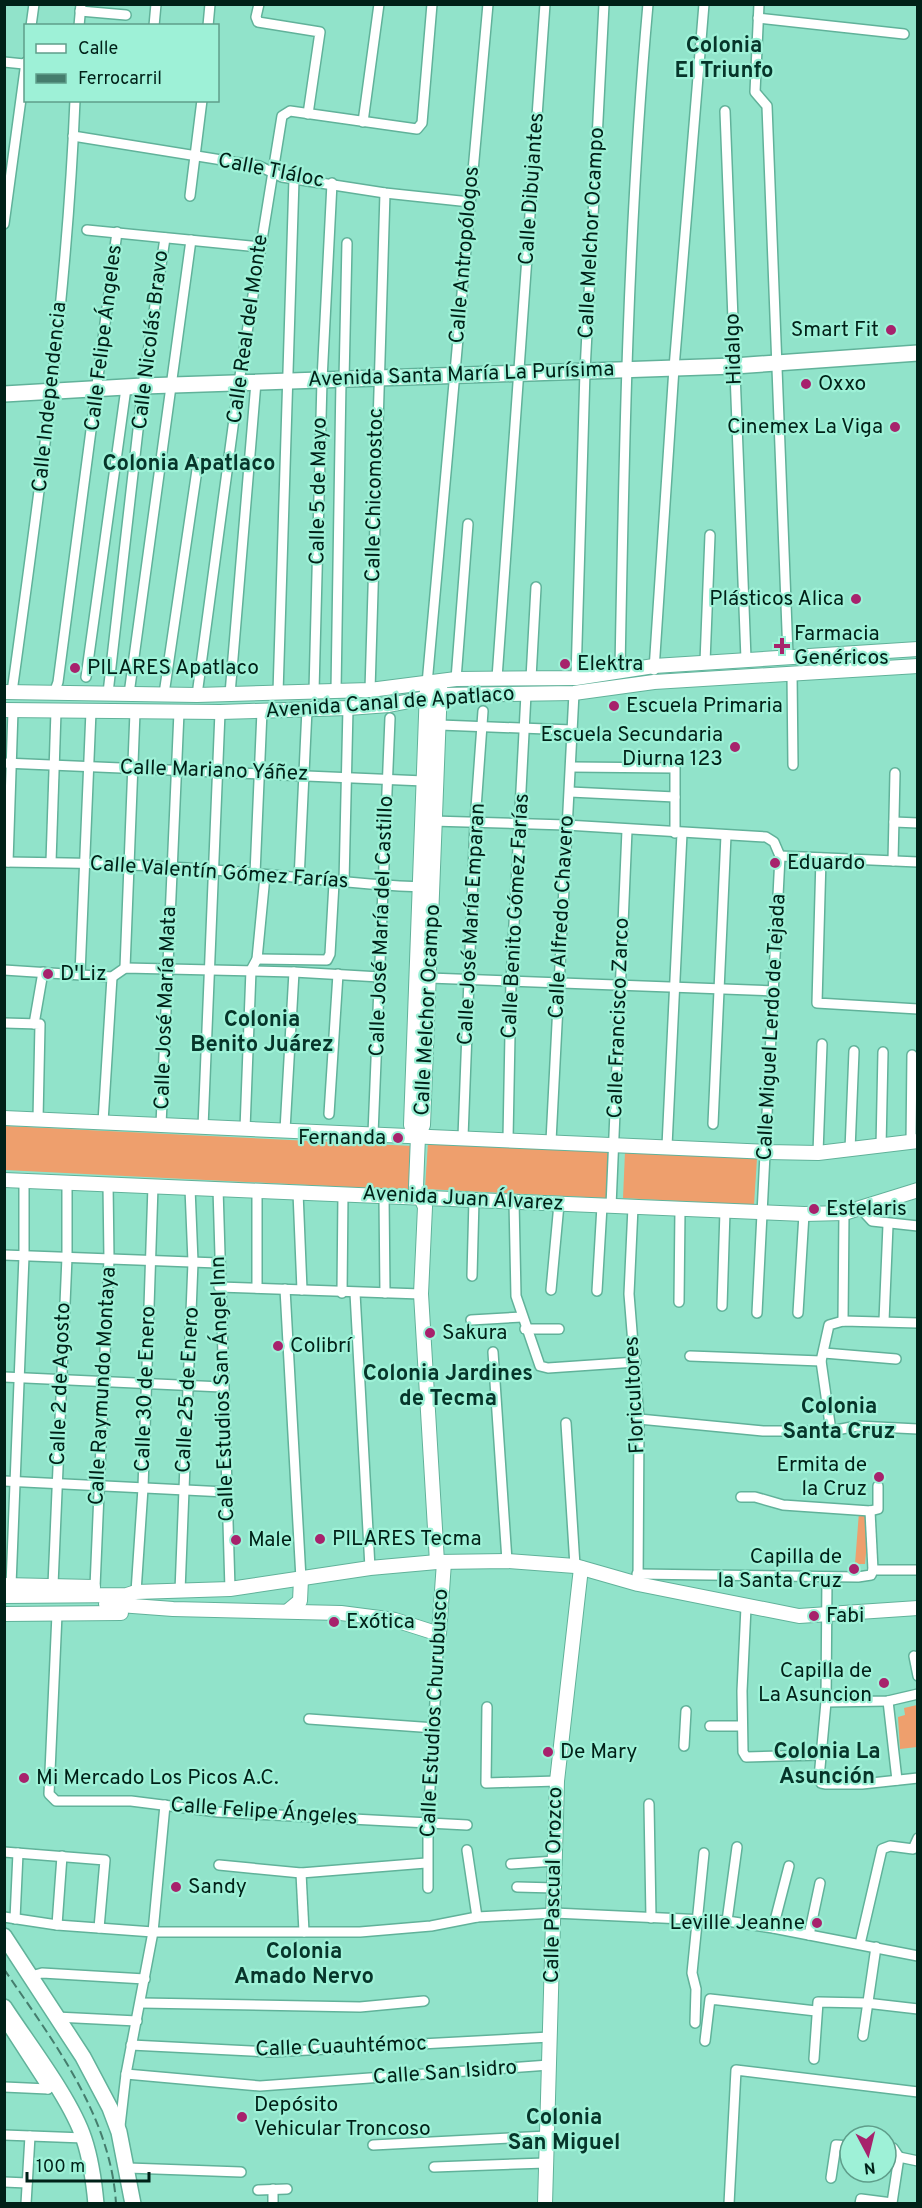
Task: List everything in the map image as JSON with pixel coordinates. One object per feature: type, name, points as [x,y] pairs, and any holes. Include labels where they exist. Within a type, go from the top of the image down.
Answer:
[{"type":"main road","name":"Avenida Santa María La Purísima","points":[[4,394],[239,382],[454,377],[734,366],[918,353]]},
{"type":"main road","points":[[4,1936],[83,2057],[119,2132],[128,2168],[133,2204]]},
{"type":"main road","points":[[4,2007],[33,2058],[84,2138],[96,2204]]},
{"type":"street","points":[[31,24],[34,4]]},
{"type":"street","points":[[154,24],[156,4]]},
{"type":"street","points":[[208,24],[210,4]]},
{"type":"street","points":[[259,4],[256,17],[258,22],[320,32],[308,114],[414,130],[422,123],[432,4]]},
{"type":"street","points":[[363,123],[379,4]]},
{"type":"street","name":"Calle Antropólogos","points":[[434,690],[454,377],[488,4]]},
{"type":"street","name":"Calle Dibujantes","points":[[497,678],[545,4]]},
{"type":"street","name":"Calle Melchor Ocampo","points":[[576,678],[585,371],[604,4]]},
{"type":"street","points":[[620,670],[626,369],[638,116],[648,4]]},
{"type":"street","points":[[654,682],[674,368],[704,4]]},
{"type":"street","points":[[759,4],[755,92],[767,106],[788,656]]},
{"type":"street","points":[[79,24],[81,8],[126,15]]},
{"type":"street","points":[[758,18],[904,34]]},
{"type":"street","points":[[4,62],[24,63]]},
{"type":"street","points":[[4,224],[24,71]]},
{"type":"street","name":"Calle Independencia","points":[[8,692],[53,392],[75,102]]},
{"type":"street","points":[[190,196],[197,157],[202,102]]},
{"type":"street","name":"Calle Real del Monte","points":[[197,695],[239,382],[282,116],[290,111],[308,114]]},
{"type":"street","name":"Hidalgo","points":[[725,111],[746,659]]},
{"type":"street","name":"Calle Tláloc","points":[[73,136],[259,166],[294,179],[386,193],[470,202]]},
{"type":"street","points":[[278,693],[294,179]]},
{"type":"street","name":"Calle 5 de Mayo","points":[[314,692],[322,380],[332,183]]},
{"type":"street","name":"Calle Chicomostoc","points":[[370,690],[378,379],[386,193]]},
{"type":"street","points":[[87,230],[260,247]]},
{"type":"street","name":"Calle Felipe Ángeles","points":[[54,693],[58,682],[117,232]]},
{"type":"street","name":"Calle Nicolás Bravo","points":[[108,693],[143,386],[165,238]]},
{"type":"street","points":[[129,694],[169,385],[191,240]]},
{"type":"street","points":[[336,691],[347,243]]},
{"type":"street","points":[[230,694],[256,382]]},
{"type":"street","points":[[86,677],[126,388]]},
{"type":"street","points":[[164,694],[198,463]]},
{"type":"street","points":[[456,679],[468,524]]},
{"type":"street","points":[[705,662],[710,536]]},
{"type":"street","points":[[531,678],[536,586]]},
{"type":"street","name":"Avenida Canal de Apatlaco","points":[[9,710],[220,712],[348,708],[389,705],[434,690],[456,679],[576,678],[654,666],[918,649]]},
{"type":"street","name":"Avenida Canal de Apatlaco","points":[[8,692],[197,695],[434,690],[526,694],[574,693],[654,682],[918,666]]},
{"type":"street","points":[[792,673],[793,765]]},
{"type":"street","name":"Calle Melchor Ocampo","points":[[418,1136],[411,1125],[427,888],[429,821],[440,725],[434,690]]},
{"type":"street","name":"Calle Melchor Ocampo","points":[[429,821],[424,781],[434,690]]},
{"type":"street","name":"Calle Alfredo Chavero","points":[[551,1141],[574,693]]},
{"type":"street","name":"Calle Benito Gómez Farías","points":[[508,1139],[511,982],[526,694]]},
{"type":"street","points":[[257,959],[327,960],[330,954],[339,883],[348,708]]},
{"type":"street","points":[[299,880],[307,709]]},
{"type":"street","points":[[6,862],[9,710]]},
{"type":"street","points":[[51,862],[56,711]]},
{"type":"street","points":[[80,974],[91,711]]},
{"type":"street","points":[[245,1128],[251,970],[257,959],[262,711]]},
{"type":"street","name":"Calle José María Emparan","points":[[463,1137],[475,822],[483,711]]},
{"type":"street","points":[[124,968],[135,712]]},
{"type":"street","name":"Calle José María Mata","points":[[161,1125],[179,712]]},
{"type":"street","points":[[203,1127],[220,712]]},
{"type":"street","name":"Calle José María del Castillo","points":[[373,1134],[390,718]]},
{"type":"street","points":[[440,725],[572,730]]},
{"type":"street","name":"Calle Mariano Yáñez","points":[[7,763],[260,772],[424,781]]},
{"type":"street","points":[[571,767],[675,768],[678,833],[676,987],[667,1146]]},
{"type":"street","points":[[892,861],[895,773]]},
{"type":"street","points":[[570,792],[675,797]]},
{"type":"street","points":[[429,821],[566,825],[726,835],[713,1124]]},
{"type":"street","points":[[894,822],[918,823]]},
{"type":"street","name":"Calle Francisco Zarco","points":[[597,1291],[614,1144],[627,830]]},
{"type":"street","name":"Calle Miguel Lerdo de Tejada","points":[[726,835],[766,837],[774,842],[780,856],[767,1152],[757,1313]]},
{"type":"street","points":[[780,856],[918,862]]},
{"type":"street","points":[[820,858],[817,1003],[918,1009]]},
{"type":"street","name":"Calle Valentín Gómez Farías","points":[[6,862],[171,867],[299,880],[427,888]]},
{"type":"street","name":"Calle Melchor Ocampo","points":[[418,1136],[423,1125],[429,978],[427,888]]},
{"type":"street","points":[[4,970],[112,977],[124,968],[251,970],[380,977]]},
{"type":"street","points":[[38,1119],[37,1024],[43,972]]},
{"type":"street","points":[[285,1131],[294,972]]},
{"type":"street","points":[[329,1114],[338,974]]},
{"type":"street","points":[[103,1122],[112,977]]},
{"type":"street","points":[[429,978],[775,991]]},
{"type":"street","points":[[4,1023],[37,1024]]},
{"type":"street","points":[[818,1153],[822,1044]]},
{"type":"street","points":[[850,1150],[854,1051]]},
{"type":"street","points":[[880,1147],[883,1052]]},
{"type":"street","points":[[4,1118],[818,1153],[914,1142],[912,1055]]},
{"type":"street","name":"Calle Estudios Churubusco","points":[[418,1136],[416,1188],[425,1207],[421,1294],[441,1562],[435,1728],[426,1863],[428,1888]]},
{"type":"street","name":"Avenida Juan Álvarez","points":[[4,1180],[804,1214],[844,1213],[918,1190]]},
{"type":"street","points":[[6,1588],[9,1481],[18,1377],[24,1256],[24,1181]]},
{"type":"street","name":"Calle 2 de Agosto","points":[[53,1585],[67,1257],[67,1182]]},
{"type":"street","name":"Calle Raymundo Montaya","points":[[95,1587],[109,1259],[108,1184]]},
{"type":"street","name":"Calle 30 de Enero","points":[[136,1592],[143,1488],[153,1186]]},
{"type":"street","name":"Calle 25 de Enero","points":[[180,1591],[193,1262],[190,1188]]},
{"type":"street","name":"Calle Estudios San Ángel Inn","points":[[218,1188],[218,1263],[230,1589]]},
{"type":"street","points":[[257,1190],[257,1288]]},
{"type":"street","points":[[298,1192],[302,1290]]},
{"type":"street","points":[[342,1293],[343,1194]]},
{"type":"street","points":[[384,1195],[385,1293]]},
{"type":"street","points":[[472,1276],[474,1199]]},
{"type":"street","points":[[514,1201],[514,1272],[525,1329],[538,1362],[548,1368],[636,1362]]},
{"type":"street","points":[[551,1290],[559,1204]]},
{"type":"street","name":"Floricultores","points":[[633,1208],[628,1294],[636,1362],[639,1419],[638,1579]]},
{"type":"street","points":[[680,1209],[680,1302]]},
{"type":"street","points":[[861,1209],[872,1221],[888,1225],[918,1226]]},
{"type":"street","points":[[722,1306],[725,1211]]},
{"type":"street","points":[[843,1321],[844,1213]]},
{"type":"street","points":[[798,1313],[804,1214]]},
{"type":"street","points":[[884,1321],[888,1225]]},
{"type":"street","points":[[4,1255],[218,1263]]},
{"type":"street","points":[[219,1287],[421,1294]]},
{"type":"street","points":[[285,1288],[301,1579],[300,1601],[288,1611]]},
{"type":"street","points":[[355,1293],[370,1568]]},
{"type":"street","points":[[471,1320],[522,1317]]},
{"type":"street","points":[[831,1431],[823,1357],[826,1330],[829,1325],[843,1321],[918,1323]]},
{"type":"street","points":[[525,1329],[559,1329]]},
{"type":"street","points":[[493,1352],[507,1561]]},
{"type":"street","points":[[690,1356],[896,1359]]},
{"type":"street","points":[[4,1377],[222,1387]]},
{"type":"street","points":[[639,1419],[762,1431],[831,1431],[842,1426],[857,1425],[918,1429]]},
{"type":"street","points":[[566,1423],[578,1567]]},
{"type":"street","points":[[9,1481],[226,1492]]},
{"type":"street","points":[[741,1497],[755,1497],[783,1505],[870,1511],[878,1509],[878,1486]]},
{"type":"street","points":[[6,1588],[127,1596],[136,1592],[230,1589],[370,1568],[441,1562],[507,1561],[578,1567],[618,1577],[638,1579],[871,1575],[873,1570],[870,1511]]},
{"type":"street","name":"Calle Pascual Orozco","points":[[544,2204],[557,1781],[578,1567]]},
{"type":"street","points":[[873,1570],[918,1570]]},
{"type":"street","points":[[827,1577],[826,1702],[820,1755],[819,1778],[821,1783],[862,1785],[918,1778]]},
{"type":"street","points":[[638,1579],[746,1607],[799,1616],[827,1616],[918,1608]]},
{"type":"street","points":[[6,1588],[53,1585],[128,1588],[136,1592]]},
{"type":"street","points":[[4,1605],[117,1604],[159,1609],[341,1613],[386,1619],[439,1634]]},
{"type":"street","points":[[746,1607],[743,1752],[746,1758],[820,1755]]},
{"type":"street","points":[[4,1614],[118,1613],[159,1609]]},
{"type":"street","name":"Calle Felipe Ángeles","points":[[57,1614],[49,1794],[56,1801],[131,1801],[218,1812],[428,1822],[467,1826]]},
{"type":"street","points":[[914,1656],[918,1676]]},
{"type":"street","points":[[826,1702],[888,1701],[918,1694]]},
{"type":"street","points":[[888,1701],[897,1780]]},
{"type":"street","points":[[487,1707],[486,1783],[557,1781]]},
{"type":"street","points":[[684,1746],[686,1711]]},
{"type":"street","points":[[309,1719],[435,1728]]},
{"type":"street","points":[[710,1726],[742,1726]]},
{"type":"street","points":[[650,1804],[651,1918]]},
{"type":"street","points":[[119,2132],[126,2074],[153,1932],[165,1805]]},
{"type":"street","points":[[860,1944],[882,1848],[890,1846],[913,1849],[918,1838]]},
{"type":"street","points":[[727,1921],[737,1847]]},
{"type":"street","points":[[467,1850],[477,1917]]},
{"type":"street","points":[[4,1852],[105,1860],[99,1928]]},
{"type":"street","points":[[15,1919],[18,1853]]},
{"type":"street","points":[[695,2023],[696,1989],[692,1973],[704,1853]]},
{"type":"street","points":[[57,1925],[62,1856]]},
{"type":"street","points":[[510,1864],[555,1861]]},
{"type":"street","points":[[219,1865],[302,1873],[426,1863]]},
{"type":"street","points":[[773,1928],[789,1866]]},
{"type":"street","points":[[302,1873],[304,1932]]},
{"type":"street","points":[[809,1935],[820,1883]]},
{"type":"street","points":[[517,1887],[555,1888]]},
{"type":"street","points":[[4,1917],[57,1925],[153,1932],[304,1932],[403,1929],[477,1917],[554,1913],[727,1921],[918,1956]]},
{"type":"street","points":[[863,2036],[866,2003],[876,1947]]},
{"type":"street","points":[[31,1976],[42,1973],[145,1978]]},
{"type":"street","points":[[705,2041],[710,1999],[817,2007],[866,2003],[918,2009]]},
{"type":"street","points":[[141,2003],[360,2007],[424,2001]]},
{"type":"street","points":[[814,2060],[817,2007]]},
{"type":"street","points":[[55,2017],[137,2021]]},
{"type":"street","points":[[4,2087],[48,2089],[33,2058],[6,2026]]},
{"type":"street","name":"Calle Cuauhtémoc","points":[[131,2045],[270,2052],[550,2037]]},
{"type":"street","name":"Calle San Isidro","points":[[126,2074],[260,2086],[549,2065]]},
{"type":"street","points":[[729,2204],[736,2070],[918,2092]]},
{"type":"street","points":[[4,2135],[84,2138]]},
{"type":"street","points":[[26,2204],[30,2136]]},
{"type":"street","points":[[373,2145],[547,2136]]},
{"type":"street","points":[[831,2178],[836,2145],[838,2145]]},
{"type":"street","points":[[898,2157],[918,2161]]},
{"type":"street","points":[[434,2167],[546,2163]]},
{"type":"street","points":[[128,2168],[241,2172]]},
{"type":"street","points":[[4,2182],[27,2183]]},
{"type":"street","points":[[860,2204],[861,2199],[892,2203],[894,2184]]},
{"type":"street","points":[[273,2189],[273,2204]]},
{"type":"street","points":[[258,2190],[288,2189]]},
{"type":"shaded area","points":[[5,1126],[412,1146],[410,1190],[5,1170]]},
{"type":"shaded area","points":[[428,1142],[609,1151],[606,1198],[425,1189]]},
{"type":"shaded area","points":[[625,1152],[757,1158],[754,1205],[623,1198]]},
{"type":"shaded area","points":[[859,1512],[866,1513],[869,1520],[865,1564],[855,1564]]},
{"type":"shaded area","points":[[917,1705],[917,1747],[900,1749],[898,1717],[905,1715],[904,1708]]},
{"type":"railway","points":[[4,1969],[59,2051],[91,2109],[112,2171],[116,2204]]},
{"type":"place","name":"Smart Fit","points":[[891,330]]},
{"type":"place","name":"Oxxo","points":[[806,384]]},
{"type":"place","name":"Cinemex La Viga","points":[[895,427]]},
{"type":"place","name":"Plásticos Alica","points":[[856,599]]},
{"type":"place","name":"Farmacia Genéricos","points":[[782,646]]},
{"type":"place","name":"Elektra","points":[[565,664]]},
{"type":"place","name":"PILARES Apatlaco","points":[[75,668]]},
{"type":"place","name":"Escuela Primaria","points":[[614,706]]},
{"type":"place","name":"Escuela Secundaria Diurna 123","points":[[735,747]]},
{"type":"place","name":"Eduardo","points":[[775,863]]},
{"type":"place","name":"D'Liz","points":[[48,974]]},
{"type":"place","name":"Fernanda","points":[[398,1138]]},
{"type":"place","name":"Estelaris","points":[[814,1209]]},
{"type":"place","name":"Sakura","points":[[430,1333]]},
{"type":"place","name":"Colibrí","points":[[278,1346]]},
{"type":"place","name":"Ermita de la Cruz","points":[[879,1477]]},
{"type":"place","name":"PILARES Tecma","points":[[320,1539]]},
{"type":"place","name":"Male","points":[[236,1540]]},
{"type":"place","name":"Capilla de la Santa Cruz","points":[[854,1569]]},
{"type":"place","name":"Fabi","points":[[814,1616]]},
{"type":"place","name":"Exótica","points":[[334,1622]]},
{"type":"place","name":"Capilla de La Asuncion","points":[[884,1683]]},
{"type":"place","name":"De Mary","points":[[548,1752]]},
{"type":"place","name":"Mi Mercado Los Picos A.C.","points":[[24,1778]]},
{"type":"place","name":"Sandy","points":[[176,1887]]},
{"type":"place","name":"Leville Jeanne","points":[[817,1923]]},
{"type":"place","name":"Depósito Vehicular Troncoso","points":[[242,2117]]},
{"type":"district","name":"Colonia El Triunfo","points":[[724,58]]},
{"type":"district","name":"Colonia Apatlaco","points":[[189,464]]},
{"type":"district","name":"Colonia Benito Juárez","points":[[262,1032]]},
{"type":"district","name":"Colonia Jardines de Tecma","points":[[448,1386]]},
{"type":"district","name":"Colonia Santa Cruz","points":[[839,1420]]},
{"type":"district","name":"Colonia La Asunción","points":[[827,1764]]},
{"type":"district","name":"Colonia Amado Nervo","points":[[304,1964]]},
{"type":"district","name":"Colonia San Miguel","points":[[564,2130]]}]
